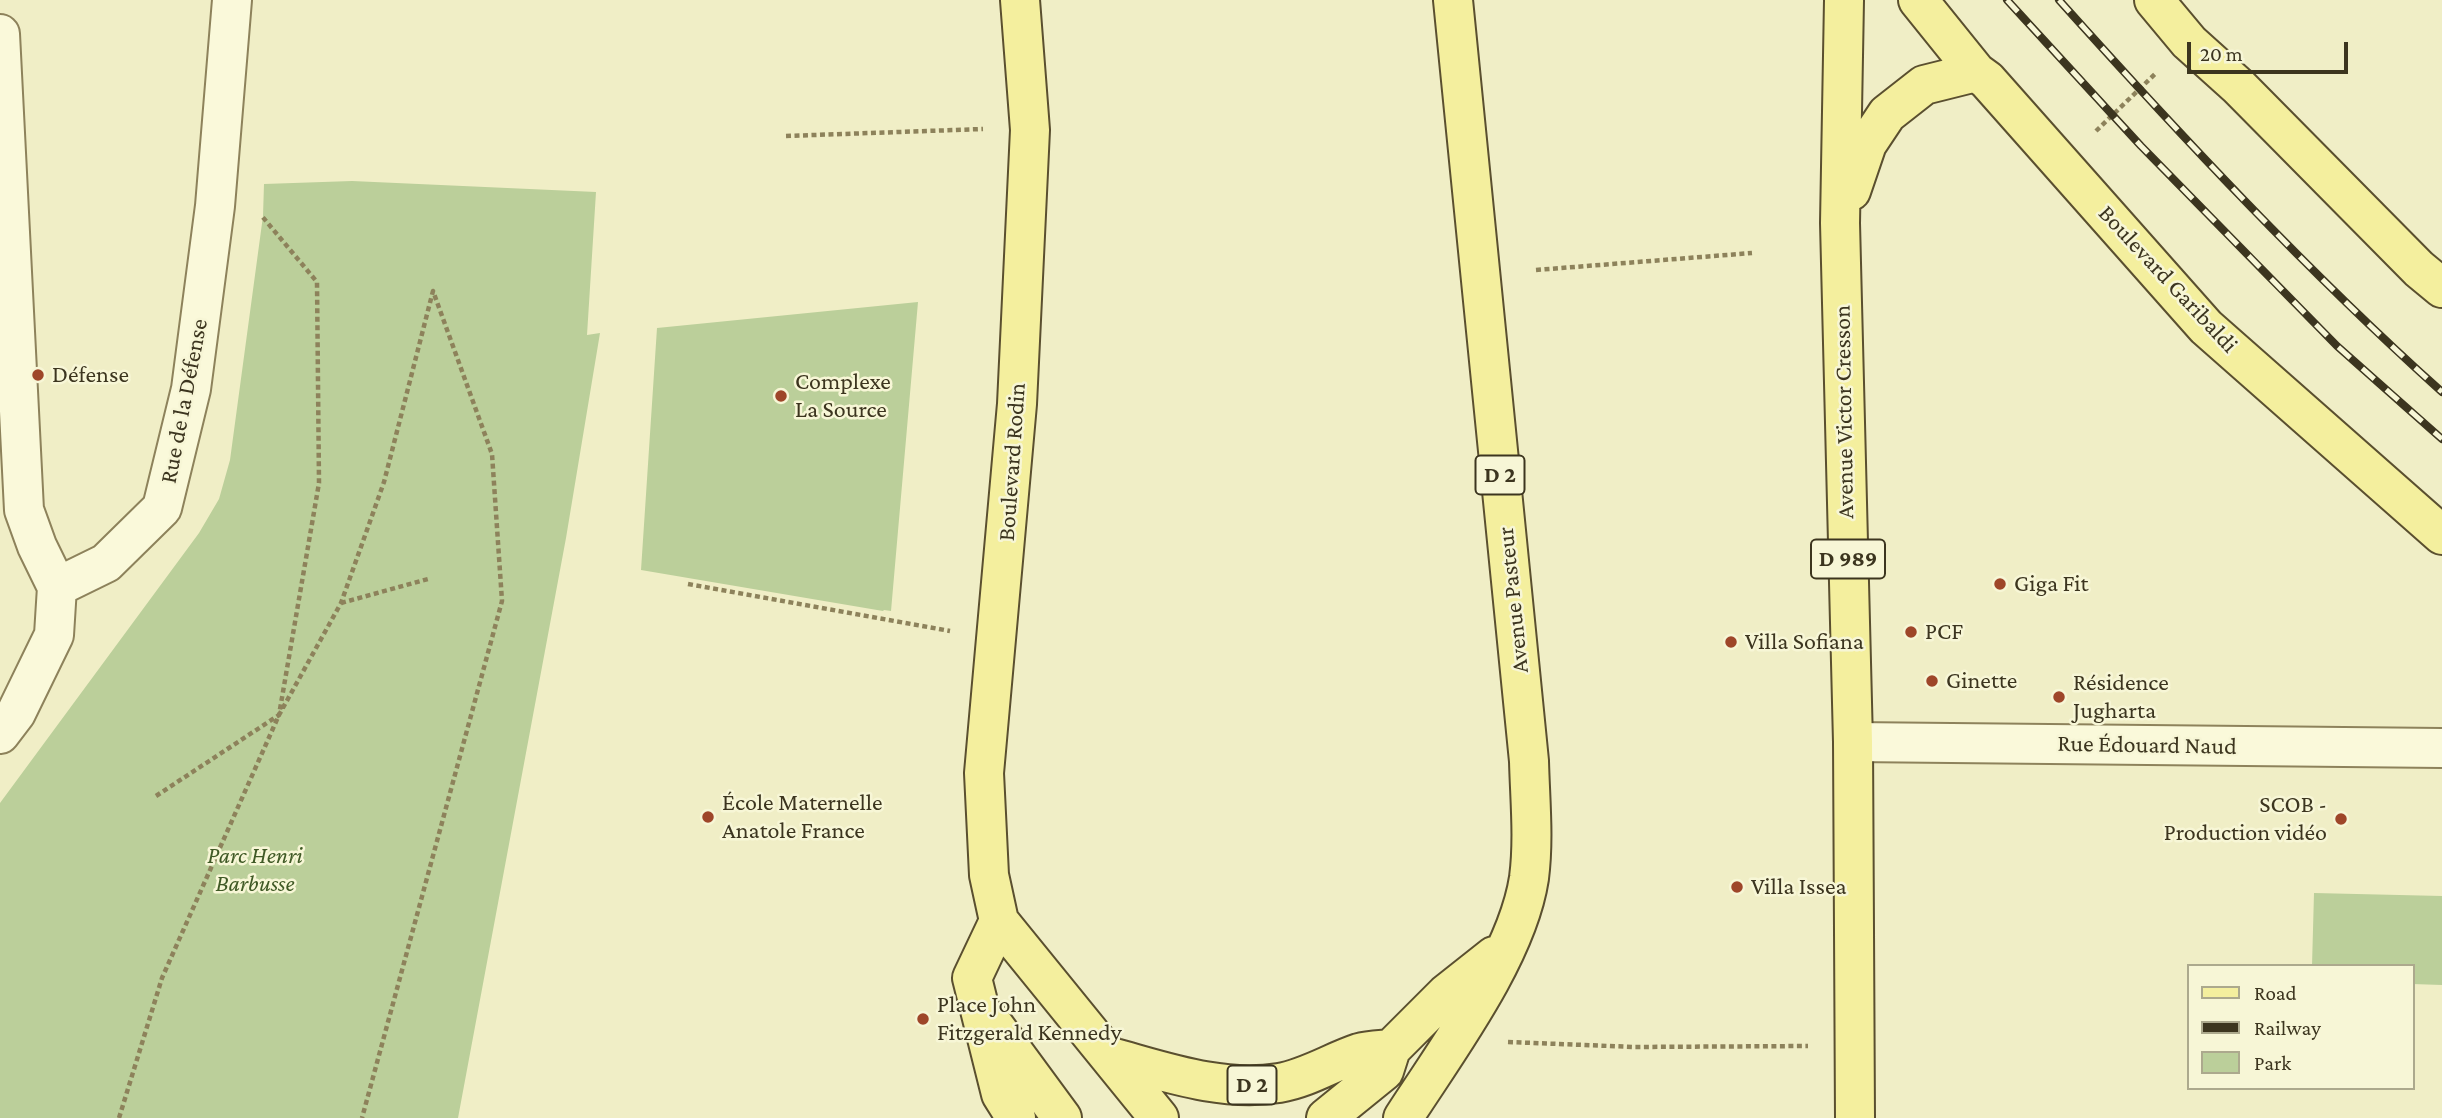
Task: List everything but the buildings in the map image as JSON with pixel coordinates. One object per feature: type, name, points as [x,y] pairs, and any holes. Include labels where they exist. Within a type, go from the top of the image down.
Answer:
[{"type":"main road","name":"Boulevard Rodin","points":[[999,921],[989,875],[984,773],[1017,404],[1030,130],[1020,0]]},
{"type":"main road","name":"Avenue Pasteur","points":[[1453,0],[1529,761],[1532,846],[1528,881],[1507,946]]},
{"type":"main road","name":"Avenue Victor Cresson","points":[[1844,0],[1840,223],[1853,742],[1855,1118]]},
{"type":"main road","name":"Boulevard Garibaldi","points":[[1918,0],[1976,72],[1987,80],[2206,327],[2442,535]]},
{"type":"main road","points":[[2154,0],[2189,42],[2239,87],[2419,269],[2442,288]]},
{"type":"main road","points":[[1840,223],[1867,145],[1887,114],[1924,85],[1976,72]]},
{"type":"main road","points":[[1016,1118],[1001,1094],[972,978],[999,921],[1159,1118]]},
{"type":"main road","name":"D 2","points":[[1402,1118],[1453,1040],[1507,946]]},
{"type":"main road","points":[[1326,1118],[1384,1071],[1391,1049],[1446,994],[1507,946]]},
{"type":"main road","points":[[979,1004],[1062,1118]]},
{"type":"main road","name":"D 2","points":[[1111,1057],[1208,1083],[1250,1085],[1279,1083],[1311,1074],[1361,1052],[1391,1049]]},
{"type":"street","name":"Rue de la Défense","points":[[57,587],[106,563],[162,508],[191,389],[215,206],[232,0]]},
{"type":"street","points":[[0,34],[24,510],[37,546],[57,587],[54,635],[16,713],[0,734]]},
{"type":"street","name":"Rue Édouard Naud","points":[[1853,742],[2442,748]]},
{"type":"path","points":[[2095,131],[2189,42]]},
{"type":"path","points":[[786,136],[966,129],[1030,130]]},
{"type":"path","points":[[156,796],[279,715],[319,483],[317,282],[263,216],[215,206]]},
{"type":"path","points":[[1536,271],[1752,253]]},
{"type":"path","points":[[119,1118],[162,978],[279,715],[341,603],[384,482],[433,291],[492,454],[502,601],[362,1118]]},
{"type":"path","points":[[341,603],[428,579]]},
{"type":"path","points":[[688,584],[995,639]]},
{"type":"path","points":[[1453,1040],[1635,1047],[1854,1044]]},
{"type":"green space","name":"Parc Henri Barbusse","points":[[352,181],[596,192],[587,335],[600,333],[566,538],[458,1118],[0,1118],[0,803],[199,533],[219,499],[230,460],[263,216],[264,184]]},
{"type":"green space","name":"Complexe La Source","points":[[918,302],[891,611],[641,570],[657,328]]},
{"type":"green space","points":[[2314,893],[2442,896],[2442,985],[2414,984],[2414,964],[2312,964]]},
{"type":"railway","points":[[2007,0],[2141,146],[2337,346],[2442,439]]},
{"type":"railway","points":[[2059,0],[2245,201],[2342,298],[2442,392]]},
{"type":"place","name":"Défense","points":[[38,375]]},
{"type":"place","name":"Complexe La Source","points":[[781,396]]},
{"type":"place","name":"Giga Fit","points":[[2000,584]]},
{"type":"place","name":"PCF","points":[[1911,632]]},
{"type":"place","name":"Villa Sofiana","points":[[1731,642]]},
{"type":"place","name":"Ginette","points":[[1932,681]]},
{"type":"place","name":"Résidence Jugharta","points":[[2059,697]]},
{"type":"place","name":"École Maternelle Anatole France","points":[[708,817]]},
{"type":"place","name":"SCOB - Production vidéo","points":[[2341,819]]},
{"type":"place","name":"Villa Issea","points":[[1737,887]]},
{"type":"place","name":"Place John Fitzgerald Kennedy","points":[[923,1019]]}]
